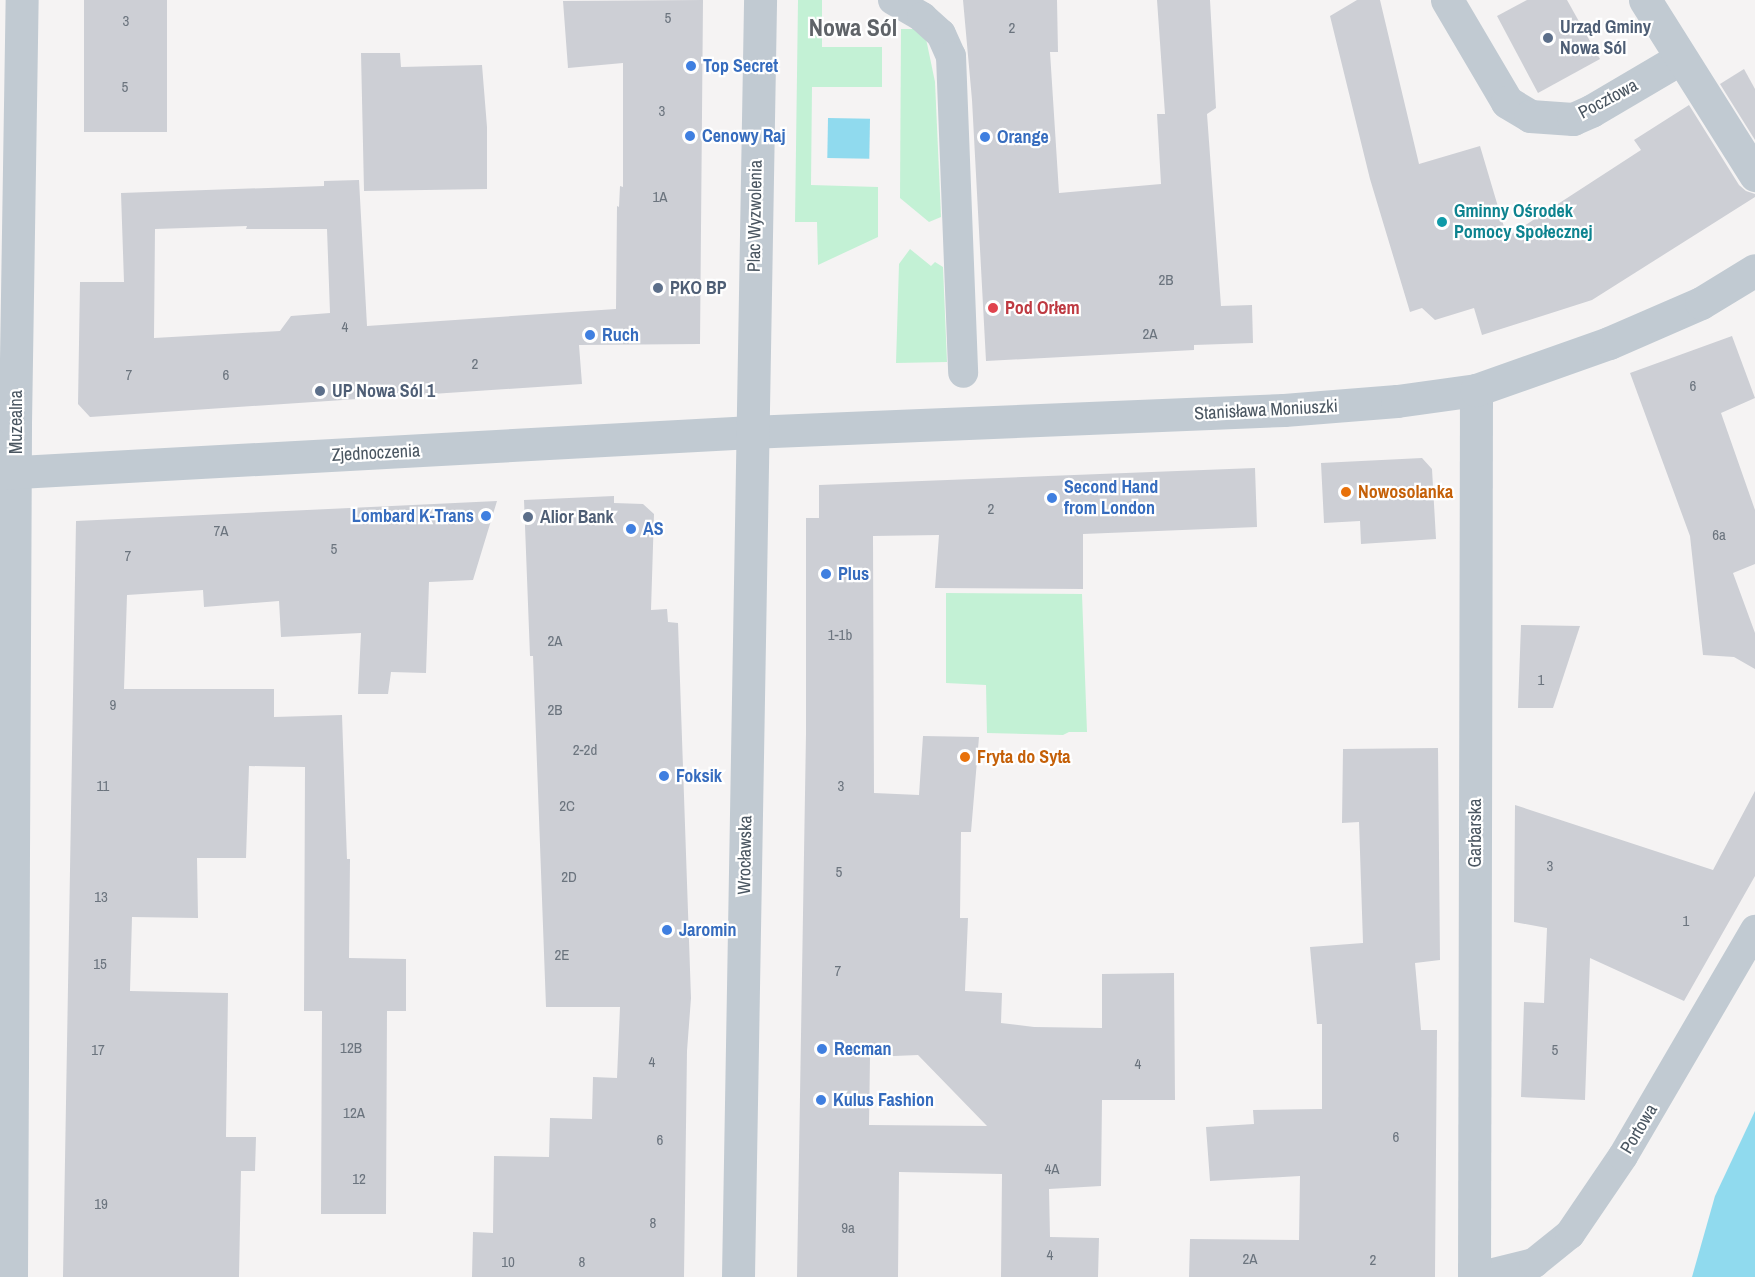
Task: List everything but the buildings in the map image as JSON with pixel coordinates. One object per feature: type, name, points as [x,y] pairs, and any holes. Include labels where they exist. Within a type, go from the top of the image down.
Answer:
[{"type":"street","name":"Muzealna","points":[[11,1277],[8,472],[22,0]]},
{"type":"street","name":"Plac Wyzwolenia","points":[[752,432],[760,0]]},
{"type":"street","points":[[893,0],[922,17],[940,34],[951,56],[963,374]]},
{"type":"street","name":"Pocztowa","points":[[1448,0],[1449,6],[1507,102],[1530,116],[1573,118],[1591,111],[1681,58]]},
{"type":"street","points":[[1645,0],[1755,175]]},
{"type":"street","name":"Stanisława Moniuszki","points":[[752,432],[1284,410],[1397,401],[1476,390],[1619,338],[1701,303],[1755,270]]},
{"type":"street","name":"Garbarska","points":[[1475,1277],[1476,390]]},
{"type":"street","name":"Zjednoczenia","points":[[8,472],[752,432]]},
{"type":"street","name":"Wrocławska","points":[[738,1277],[752,432]]},
{"type":"street","name":"Portowa","points":[[1475,1277],[1534,1263],[1570,1233],[1623,1156],[1755,930]]},
{"type":"green space","points":[[798,0],[822,0],[822,47],[882,47],[882,87],[812,87],[811,185],[878,187],[878,237],[818,265],[817,222],[795,222]]},
{"type":"green space","points":[[901,29],[924,29],[935,82],[941,217],[929,222],[900,198]]},
{"type":"green space","points":[[910,249],[931,266],[935,262],[943,267],[947,362],[896,363],[899,264]]},
{"type":"green space","points":[[946,593],[1082,594],[1087,732],[1069,732],[1063,735],[987,733],[986,685],[946,683]]},
{"type":"water","points":[[828,118],[870,119],[869,159],[827,158]]},
{"type":"water","points":[[1755,1111],[1755,1277],[1692,1277],[1715,1196]]},
{"type":"place","name":"Urząd Gminy Nowa Sól","points":[[1548,38]]},
{"type":"place","name":"Top Secret","points":[[691,66]]},
{"type":"place","name":"Cenowy Raj","points":[[690,136]]},
{"type":"place","name":"Orange","points":[[985,137]]},
{"type":"place","name":"Gminny Ośrodek Pomocy Społecznej","points":[[1442,222]]},
{"type":"place","name":"PKO BP","points":[[658,288]]},
{"type":"place","name":"Pod Orłem","points":[[993,308]]},
{"type":"place","name":"Ruch","points":[[590,335]]},
{"type":"place","name":"UP Nowa Sól 1","points":[[320,391]]},
{"type":"place","name":"Nowosolanka","points":[[1346,492]]},
{"type":"place","name":"Second Hand from London","points":[[1052,498]]},
{"type":"place","name":"Lombard K-Trans","points":[[486,516]]},
{"type":"place","name":"Alior Bank","points":[[528,517]]},
{"type":"place","name":"AS","points":[[631,529]]},
{"type":"place","name":"Plus","points":[[826,574]]},
{"type":"place","name":"Fryta do Syta","points":[[965,757]]},
{"type":"place","name":"Foksik","points":[[664,776]]},
{"type":"place","name":"Jaromin","points":[[667,930]]},
{"type":"place","name":"Recman","points":[[822,1049]]},
{"type":"place","name":"Kulus Fashion","points":[[821,1100]]},
{"type":"district","name":"Nowa Sól","points":[[853,28]]}]
